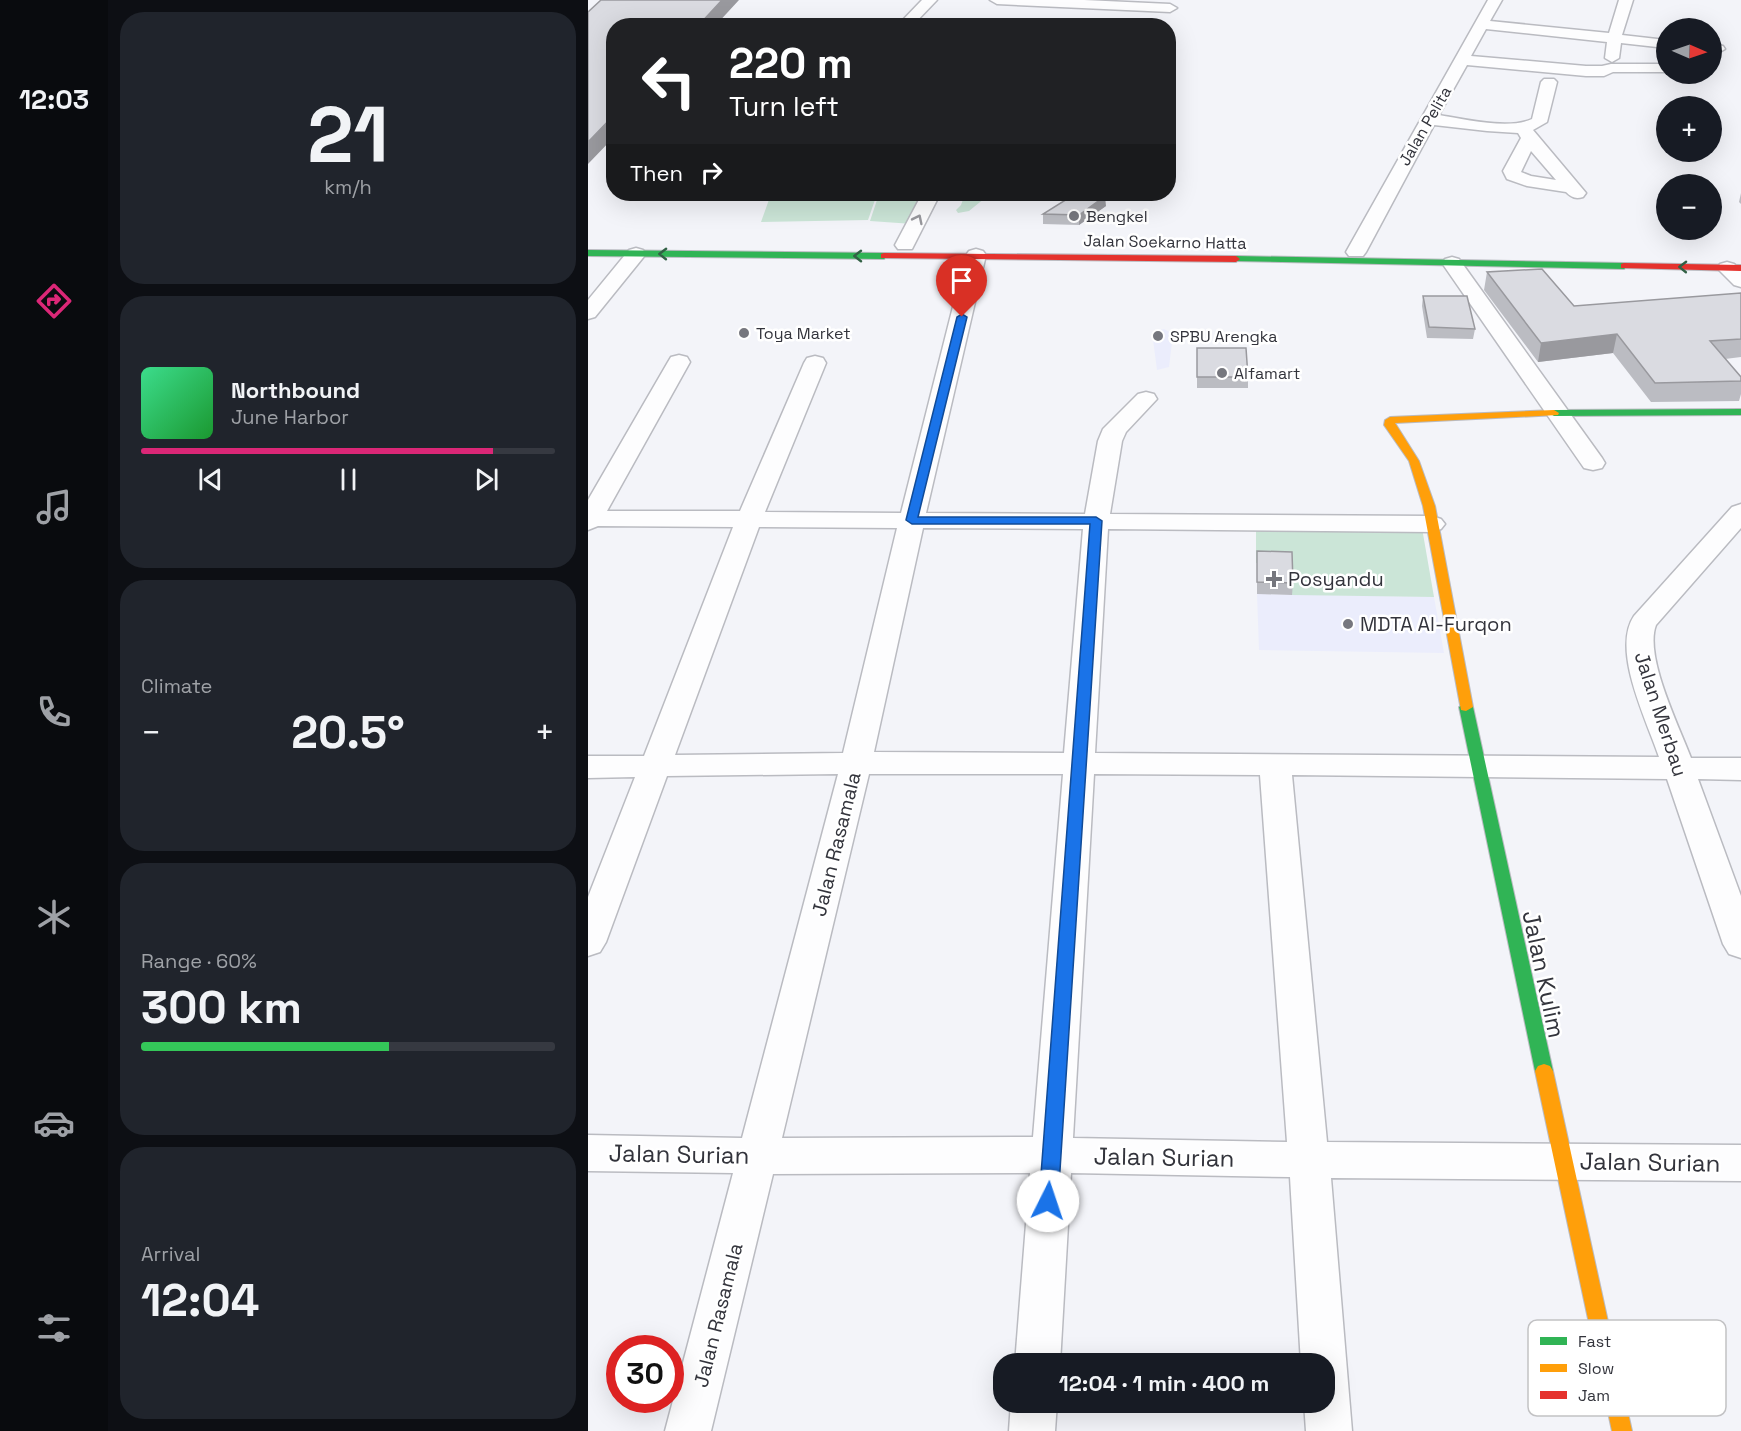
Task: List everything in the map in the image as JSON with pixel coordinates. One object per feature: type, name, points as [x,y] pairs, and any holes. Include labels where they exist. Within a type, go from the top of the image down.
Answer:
[{"type":"main road","name":"Jalan Soekarno Hatta","points":[[588,242],[1356,252],[1738,268]]},
{"type":"main road","name":"Jalan Soekarno Hatta","points":[[588,253],[976,255],[1738,268]]},
{"type":"main road","points":[[1557,413],[1741,412]]},
{"type":"main road","name":"Jalan Kulim","points":[[1557,413],[1399,418],[1390,420],[1389,425],[1414,461],[1430,506],[1477,766],[1597,1320]]},
{"type":"main road","name":"Jalan Kulim","points":[[1619,1416],[1622,1431]]},
{"type":"street","points":[[911,18],[930,0]]},
{"type":"street","points":[[997,0],[1053,6],[1172,4],[1164,18]]},
{"type":"street","name":"Jalan Pelita","points":[[1356,252],[1496,0]]},
{"type":"street","points":[[1611,68],[1614,39],[1626,0]]},
{"type":"street","points":[[1035,18],[1053,6]]},
{"type":"street","points":[[1482,24],[1656,43]]},
{"type":"street","points":[[1462,60],[1598,72],[1611,68],[1656,68]]},
{"type":"street","points":[[1550,82],[1539,122],[1527,133],[1512,171],[1513,175],[1527,181],[1570,187]]},
{"type":"street","points":[[1429,118],[1527,133],[1570,187],[1585,201]]},
{"type":"street","points":[[905,245],[927,201]]},
{"type":"street","points":[[927,245],[944,201]]},
{"type":"street","points":[[588,313],[636,254]]},
{"type":"street","name":"Jalan Rasamala","points":[[688,1431],[856,763],[976,255]]},
{"type":"street","points":[[1452,263],[1593,463]]},
{"type":"street","points":[[589,520],[679,362]]},
{"type":"street","points":[[588,942],[749,519],[815,363]]},
{"type":"street","points":[[1038,1353],[1096,521],[1110,441],[1115,429],[1146,399]]},
{"type":"street","name":"Jalan Merbau","points":[[1741,512],[1644,622],[1639,631],[1640,659],[1741,944]]},
{"type":"street","points":[[589,520],[1432,524]]},
{"type":"street","points":[[588,767],[856,763],[1275,764],[1741,769]]},
{"type":"street","points":[[1275,764],[1310,1160],[1323,1353]]},
{"type":"street","name":"Jalan Surian","points":[[588,1153],[759,1156],[1052,1155],[1310,1160],[1741,1163]]},
{"type":"street","points":[[1032,1431],[1033,1413]]},
{"type":"street","points":[[1328,1413],[1329,1431]]},
{"type":"shaded area","points":[[1164,329],[1173,334],[1169,367],[1157,370],[1152,332]]},
{"type":"shaded area","name":"MDTA Al-Furqon","points":[[1257,594],[1434,597],[1444,653],[1259,650]]},
{"type":"green space","points":[[768,201],[875,201],[868,220],[761,222]]},
{"type":"green space","points":[[877,201],[922,201],[913,224],[870,221]]},
{"type":"green space","points":[[962,201],[981,201],[969,211],[958,213],[956,210]]},
{"type":"green space","points":[[1256,527],[1422,528],[1434,597],[1292,595],[1291,564],[1256,563]]},
{"type":"building","points":[[601,0],[722,0],[705,18],[606,18],[606,123],[588,142],[588,12]]},
{"type":"building","points":[[1064,201],[1098,201],[1079,215],[1043,214]]},
{"type":"building","points":[[1542,269],[1574,306],[1741,293],[1741,339],[1710,341],[1741,377],[1741,381],[1655,383],[1617,334],[1541,343],[1487,272]]},
{"type":"building","points":[[1423,296],[1467,296],[1475,329],[1429,327]]},
{"type":"building","name":"Alfamart","points":[[1197,348],[1246,348],[1248,377],[1197,377]]},
{"type":"building","points":[[1257,551],[1292,552],[1293,583],[1257,582]]},
{"type":"traffic: fast","points":[[588,253],[884,256]]},
{"type":"traffic: fast","points":[[1236,259],[1624,266]]},
{"type":"traffic: fast","points":[[1554,413],[1741,412]]},
{"type":"traffic: fast","points":[[1466,707],[1544,1071]]},
{"type":"traffic: slow","points":[[1466,707],[1429,506],[1414,461],[1389,425],[1390,420],[1554,413]]},
{"type":"traffic: slow","points":[[1544,1071],[1598,1320]]},
{"type":"traffic: slow","points":[[1619,1416],[1622,1431]]},
{"type":"traffic: jam","points":[[884,256],[1236,259]]},
{"type":"traffic: jam","points":[[1624,266],[1741,268]]},
{"type":"place","name":"Bengkel","points":[[1074,216]]},
{"type":"place","name":"Toya Market","points":[[744,333]]},
{"type":"place","name":"SPBU Arengka","points":[[1158,336]]},
{"type":"place","name":"Alfamart","points":[[1222,373]]},
{"type":"place","name":"Posyandu","points":[[1274,579]]},
{"type":"place","name":"MDTA Al-Furqon","points":[[1348,624]]},
{"type":"route","points":[[962,317],[912,520],[1096,521],[1048,1201]]}]
